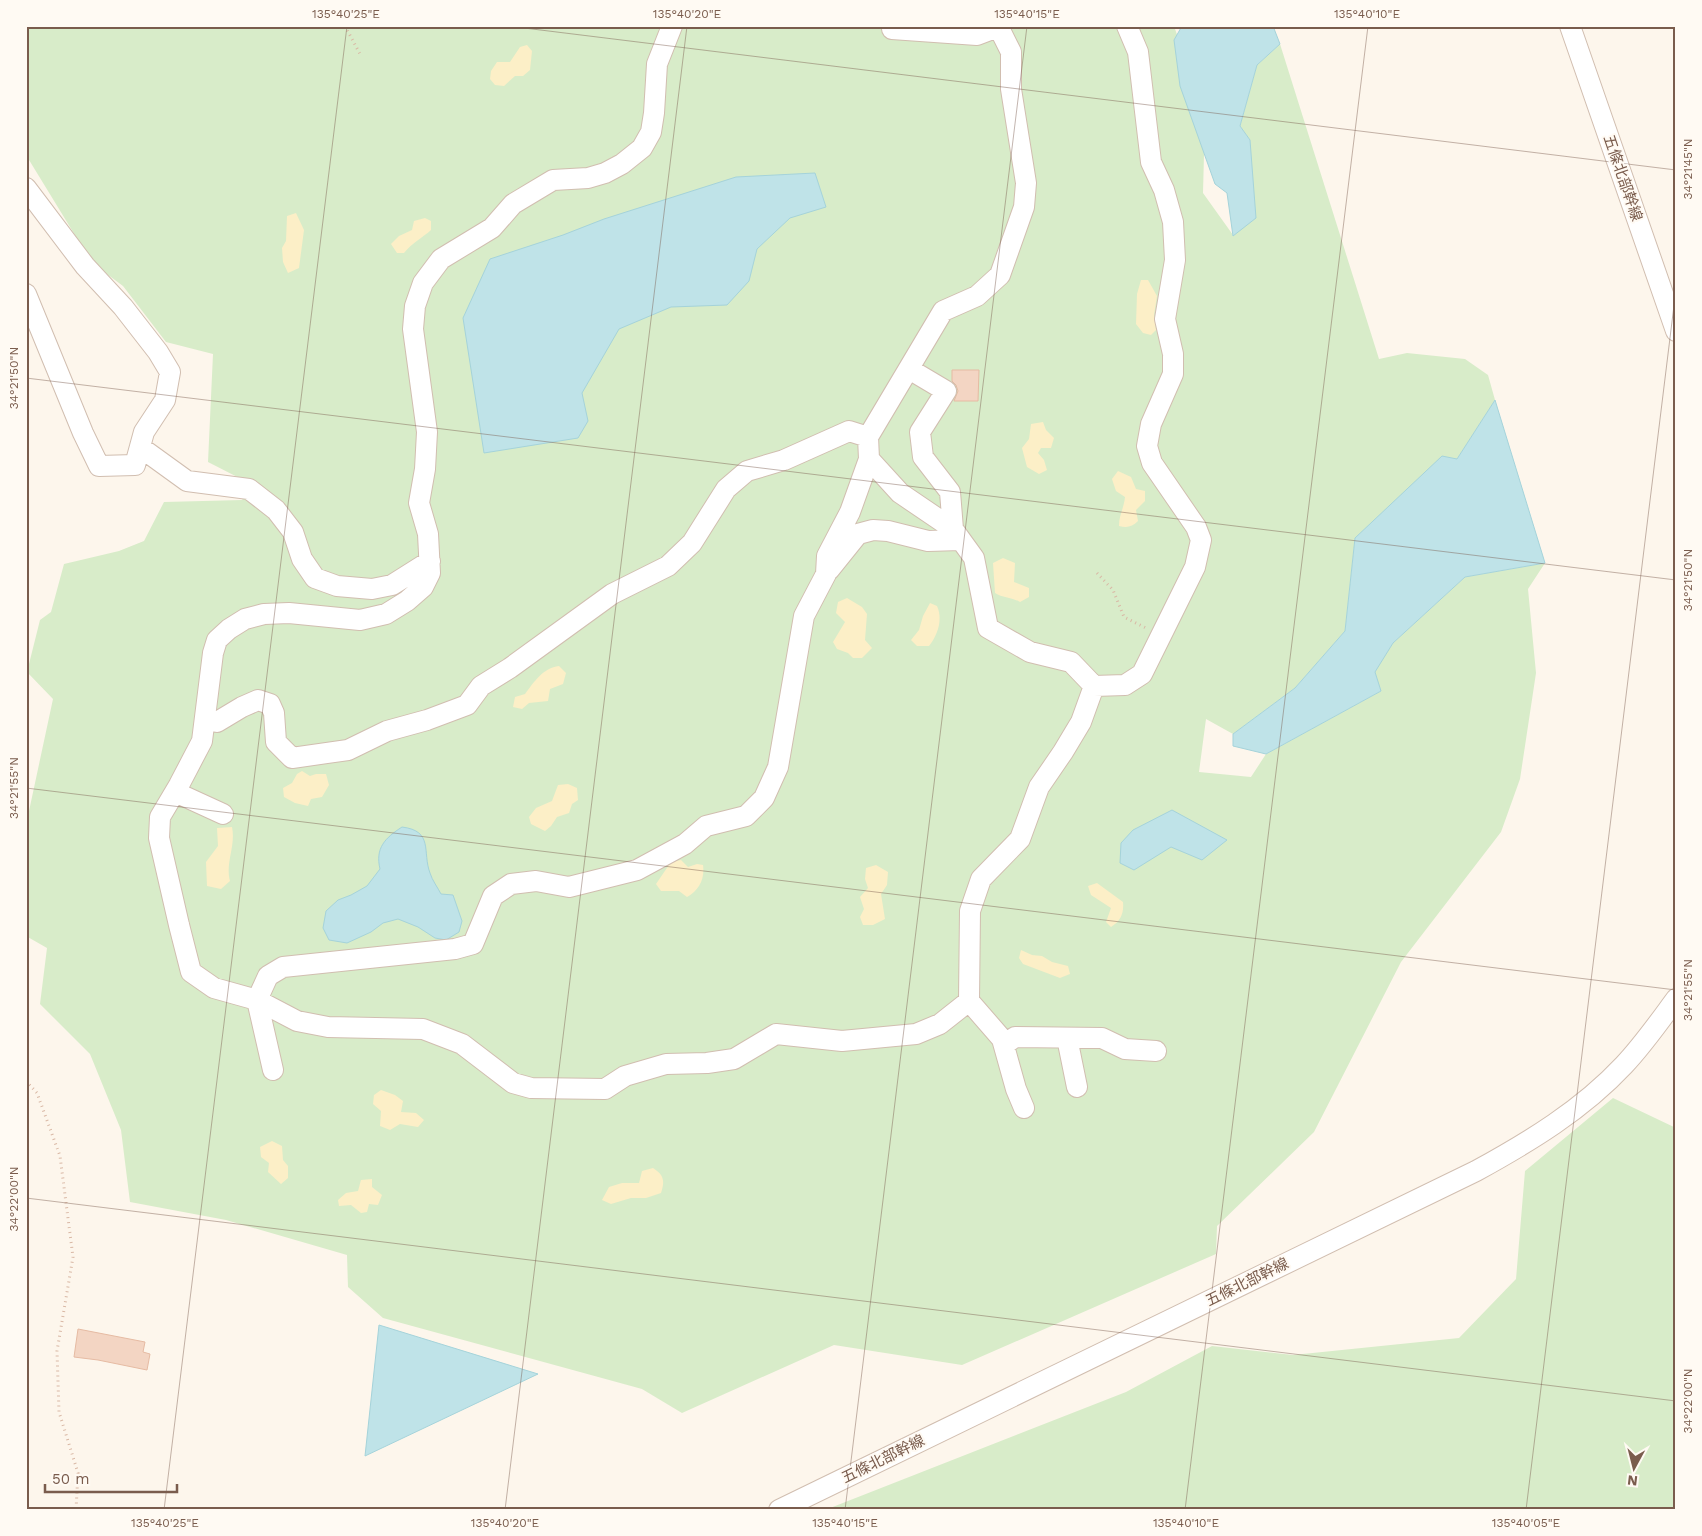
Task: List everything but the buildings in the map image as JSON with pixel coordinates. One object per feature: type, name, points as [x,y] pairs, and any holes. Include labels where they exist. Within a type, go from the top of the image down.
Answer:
[{"type":"street","points":[[672,26],[657,64],[651,132],[642,148],[622,164],[605,173],[588,178],[553,180],[513,204],[492,228],[441,259],[423,283],[415,306],[413,329],[426,432],[425,469],[419,503],[428,534],[430,573],[423,587],[386,614],[360,620],[289,613],[264,614],[245,619],[229,629],[218,640],[213,653],[202,741],[160,817],[159,838],[191,972],[214,988],[257,1000],[298,1021],[328,1027],[423,1029],[462,1044],[513,1083],[531,1088],[605,1089],[626,1076],[666,1064],[707,1063],[734,1059],[776,1034],[842,1041],[916,1034],[940,1024],[969,1001]]},
{"type":"street","points":[[869,459],[900,492],[956,534],[974,558],[988,628],[1030,652],[1070,662],[1094,686],[1125,685],[1142,674],[1195,566],[1201,540],[1196,527],[1152,463],[1147,446],[1150,424],[1173,374],[1173,354],[1165,319],[1174,260],[1174,241],[1173,222],[1164,190],[1151,162],[1138,52],[1127,26]]},
{"type":"street","name":"五條北部幹線","points":[[1570,26],[1676,331]]},
{"type":"street","points":[[826,574],[827,556],[850,512],[869,459],[868,437],[943,311],[977,296],[1000,275],[1024,208],[1026,183],[1012,89],[1011,52],[998,27],[977,35],[952,30],[892,29]]},
{"type":"street","points":[[26,188],[85,266],[123,307],[158,352],[170,372],[165,400],[144,432],[135,465],[99,466],[83,433],[26,294]]},
{"type":"street","points":[[909,369],[946,391],[920,432],[923,457],[950,492],[956,534]]},
{"type":"street","points":[[205,720],[217,722],[258,700],[270,704],[274,713],[276,742],[292,758],[348,750],[387,731],[427,720],[466,705],[482,686],[612,594],[668,566],[692,543],[726,489],[746,471],[784,460],[849,431],[868,437]]},
{"type":"street","points":[[140,447],[187,481],[250,490],[276,510],[293,532],[302,560],[315,578],[337,586],[372,589],[392,585],[430,561]]},
{"type":"street","points":[[273,1070],[257,1000],[268,976],[283,967],[455,949],[473,944],[493,896],[511,884],[536,881],[569,887],[637,870],[685,844],[706,826],[746,816],[764,798],[778,766],[804,616],[826,574],[858,534],[873,530],[888,531],[928,541],[956,534]]},
{"type":"street","points":[[1024,1108],[1016,1089],[1002,1039],[969,1001],[970,911],[981,879],[1020,839],[1038,787],[1063,752],[1081,722],[1094,686]]},
{"type":"street","points":[[174,792],[222,814]]},
{"type":"street","name":"五條北部幹線","points":[[779,1510],[1467,1176],[1525,1144],[1586,1100],[1624,1066],[1654,1030],[1676,999]]},
{"type":"street","points":[[1004,1045],[1015,1037],[1102,1038],[1125,1048],[1156,1051]]},
{"type":"street","points":[[1067,1038],[1077,1087]]},
{"type":"path","points":[[345,26],[360,54]]},
{"type":"path","points":[[1097,574],[1113,590],[1124,617],[1161,635]]},
{"type":"path","points":[[26,1081],[37,1093],[60,1156],[73,1257],[57,1351],[59,1412],[78,1473],[76,1510]]},
{"type":"green space","points":[[26,26],[1174,26],[1205,116],[1203,193],[1233,235],[1250,140],[1240,126],[1257,65],[1280,44],[1379,359],[1407,353],[1465,359],[1488,375],[1495,400],[1457,459],[1355,538],[1345,631],[1295,688],[1233,734],[1206,719],[1199,772],[1251,777],[1266,754],[1381,691],[1374,672],[1393,643],[1465,577],[1545,563],[1528,589],[1536,673],[1520,779],[1501,832],[1401,962],[1314,1132],[1217,1226],[1216,1254],[962,1365],[834,1345],[682,1413],[642,1389],[383,1318],[348,1287],[347,1255],[226,1220],[130,1202],[121,1130],[90,1054],[40,1004],[47,948],[26,936],[26,825],[53,699],[27,672],[40,620],[51,612],[64,564],[119,551],[144,541],[164,502],[242,500],[253,485],[208,462],[213,354],[166,342],[123,286],[92,263],[26,155]]},
{"type":"green space","points":[[1613,1098],[1676,1128],[1676,1510],[825,1510],[1126,1392],[1212,1346],[1293,1355],[1459,1338],[1516,1279],[1525,1171]]},
{"type":"sand","points":[[527,45],[532,51],[530,70],[523,76],[515,76],[504,86],[495,85],[490,79],[491,71],[497,62],[510,62],[520,47]]},
{"type":"sand","points":[[296,213],[304,230],[299,268],[288,273],[283,262],[282,248],[286,241],[287,216]]},
{"type":"sand","points":[[425,218],[431,221],[431,230],[404,253],[397,253],[391,244],[399,236],[412,230],[414,221]]},
{"type":"sand","points":[[1141,280],[1148,280],[1157,296],[1154,315],[1156,330],[1151,335],[1143,333],[1136,324],[1137,294]]},
{"type":"sand","points":[[1043,422],[1046,430],[1054,438],[1051,448],[1041,448],[1038,453],[1044,460],[1047,470],[1039,474],[1027,467],[1022,448],[1029,439],[1031,424]]},
{"type":"sand","points":[[1118,471],[1131,477],[1136,489],[1145,491],[1145,501],[1136,510],[1138,521],[1134,525],[1124,527],[1119,526],[1125,497],[1116,491],[1112,479]]},
{"type":"sand","points":[[1003,558],[1015,563],[1014,582],[1029,588],[1029,597],[1020,602],[995,593],[993,563]]},
{"type":"sand","points":[[847,598],[862,607],[867,614],[865,640],[872,648],[862,658],[853,658],[848,653],[837,649],[833,642],[845,622],[836,613],[838,602]]},
{"type":"sand","points":[[930,603],[937,606],[939,611],[937,632],[929,646],[917,646],[911,640],[919,630],[923,616]]},
{"type":"sand","points":[[559,666],[566,673],[563,684],[550,689],[548,701],[529,703],[522,709],[513,707],[515,697],[525,694],[535,680],[553,667]]},
{"type":"sand","points":[[302,771],[310,776],[326,774],[329,785],[322,797],[311,799],[308,806],[295,803],[284,797],[283,788],[292,783],[297,774]]},
{"type":"sand","points":[[568,784],[577,788],[578,800],[572,804],[569,813],[557,817],[545,831],[531,824],[529,817],[536,808],[552,801],[558,785]]},
{"type":"sand","points":[[232,827],[233,841],[229,868],[230,881],[221,889],[207,886],[206,862],[218,846],[217,828]]},
{"type":"sand","points":[[681,860],[688,867],[697,864],[703,865],[703,875],[700,884],[687,897],[679,891],[661,891],[656,884],[671,862]]},
{"type":"sand","points":[[876,865],[888,872],[887,885],[881,894],[885,919],[873,925],[863,925],[860,917],[864,909],[860,897],[868,888],[865,879],[866,868]]},
{"type":"sand","points":[[1097,883],[1123,902],[1121,916],[1111,927],[1106,922],[1111,908],[1091,895],[1088,886]]},
{"type":"sand","points":[[1021,950],[1068,966],[1070,974],[1060,978],[1023,964],[1019,958]]},
{"type":"sand","points":[[381,1090],[395,1095],[403,1101],[401,1112],[416,1113],[424,1120],[418,1127],[400,1124],[390,1130],[380,1126],[381,1111],[373,1104],[374,1095]]},
{"type":"sand","points":[[272,1141],[282,1146],[283,1160],[288,1166],[288,1178],[281,1184],[268,1172],[269,1163],[261,1157],[260,1147]]},
{"type":"sand","points":[[653,1168],[663,1179],[661,1193],[646,1198],[631,1198],[611,1204],[602,1200],[609,1187],[622,1183],[639,1183],[642,1171]]},
{"type":"sand","points":[[372,1179],[372,1187],[382,1195],[378,1205],[369,1204],[367,1212],[361,1213],[351,1205],[339,1206],[338,1200],[346,1193],[358,1191],[361,1180]]},
{"type":"water","points":[[1182,26],[1273,26],[1280,44],[1257,65],[1240,126],[1250,140],[1256,218],[1233,236],[1227,193],[1215,184],[1180,86],[1174,40]]},
{"type":"water","points":[[815,173],[826,207],[790,218],[757,249],[749,281],[727,305],[671,307],[619,329],[582,393],[588,421],[578,438],[484,453],[463,318],[490,259],[563,235],[604,219],[736,177]]},
{"type":"water","points":[[1495,400],[1545,563],[1465,577],[1393,643],[1375,672],[1381,691],[1266,754],[1233,746],[1233,734],[1295,688],[1345,631],[1355,538],[1442,456],[1457,459]]},
{"type":"water","points":[[1172,810],[1227,840],[1202,860],[1171,847],[1134,870],[1120,863],[1121,843],[1133,830]]},
{"type":"water","points":[[402,827],[412,829],[423,838],[431,876],[441,894],[453,895],[462,921],[459,932],[446,940],[435,938],[418,927],[398,919],[383,923],[371,932],[347,943],[329,940],[323,928],[326,911],[338,900],[367,886],[380,869],[380,849],[391,835]]},
{"type":"water","points":[[379,1325],[538,1374],[365,1456]]}]
